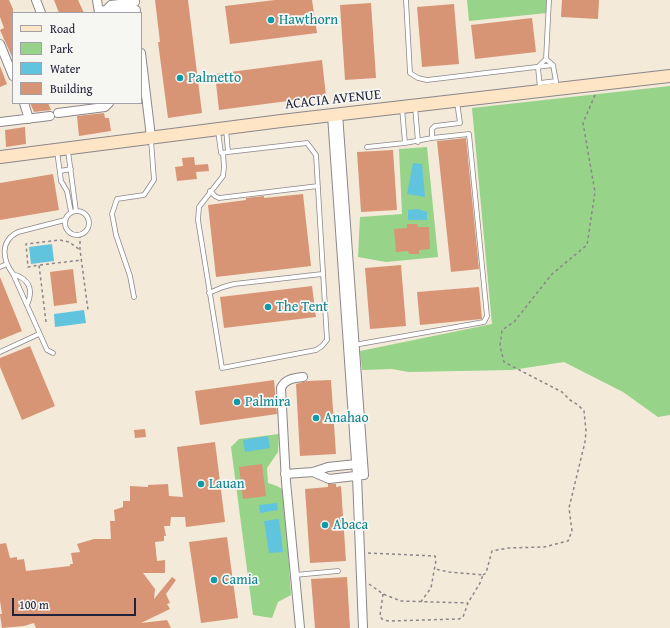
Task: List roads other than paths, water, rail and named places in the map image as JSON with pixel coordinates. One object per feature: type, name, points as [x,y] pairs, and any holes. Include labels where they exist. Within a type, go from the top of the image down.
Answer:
[{"type":"street","points":[[97,0],[101,11]]},
{"type":"street","points":[[38,1],[41,12]]},
{"type":"street","points":[[114,12],[122,8],[136,6]]},
{"type":"street","points":[[0,44],[12,74]]},
{"type":"street","points":[[142,62],[151,137]]},
{"type":"street","name":"ACACIA AVENUE","points":[[0,157],[222,128],[457,101],[540,87],[670,76]]},
{"type":"street","points":[[24,104],[29,119]]},
{"type":"street","points":[[58,114],[77,107],[105,107],[108,104]]},
{"type":"street","points":[[335,115],[351,345],[363,628]]},
{"type":"street","points":[[0,122],[50,116]]},
{"type":"street","points":[[313,472],[329,479],[364,475],[351,345]]},
{"type":"street","points":[[300,628],[285,474],[281,388],[286,381],[303,377]]},
{"type":"street","points":[[285,474],[313,472],[328,467],[356,464]]},
{"type":"lane","points":[[406,0],[410,73],[418,78],[427,80],[553,65]]},
{"type":"lane","points":[[538,67],[546,59],[549,0]]},
{"type":"lane","points":[[546,59],[553,65],[557,85]]},
{"type":"lane","points":[[538,67],[540,87]]},
{"type":"lane","points":[[432,138],[432,129],[435,126],[460,123],[457,101]]},
{"type":"lane","points":[[415,106],[418,142]]},
{"type":"lane","points":[[402,107],[405,143]]},
{"type":"lane","points":[[222,128],[228,152]]},
{"type":"lane","points":[[222,128],[222,153],[224,167],[223,176],[198,207],[198,220],[222,368],[316,350],[327,340],[316,155],[307,143],[222,153]]},
{"type":"lane","points":[[351,345],[484,322],[487,316],[469,134],[432,138],[418,142],[367,147]]},
{"type":"lane","points":[[134,297],[130,276],[116,235],[112,214],[116,199],[144,195],[154,180],[151,137]]},
{"type":"lane","points":[[62,149],[71,169],[76,211]]},
{"type":"lane","points":[[62,149],[60,171],[62,183],[67,191],[71,212]]},
{"type":"lane","points":[[60,171],[71,169]]},
{"type":"lane","points":[[210,191],[219,198],[318,186]]},
{"type":"lane","points":[[76,211],[84,214],[89,221],[87,230],[80,235],[75,236],[70,234],[67,230],[65,220],[71,212],[76,211]]},
{"type":"lane","points":[[53,353],[47,350],[39,334],[3,253],[7,240],[12,235],[18,232],[65,220]]},
{"type":"lane","points":[[0,267],[7,264]]},
{"type":"lane","points":[[13,274],[21,276],[28,283],[30,296],[27,305]]},
{"type":"lane","points":[[209,293],[234,284],[322,274]]},
{"type":"lane","points":[[0,352],[39,334]]},
{"type":"lane","points":[[295,575],[338,571]]},
{"type":"water","points":[[413,163],[422,164],[425,197],[407,194]]},
{"type":"water","points":[[418,209],[427,212],[427,220],[408,220],[408,210]]},
{"type":"water","points":[[52,244],[54,261],[31,264],[29,247]]},
{"type":"water","points":[[84,310],[86,323],[55,327],[54,314]]},
{"type":"water","points":[[268,436],[270,448],[245,452],[243,440]]},
{"type":"water","points":[[277,503],[278,510],[260,513],[259,505]]},
{"type":"water","points":[[279,519],[283,552],[269,553],[264,521]]},
{"type":"place","name":"Hawthorn","points":[[271,20]]},
{"type":"place","name":"Palmetto","points":[[180,78]]},
{"type":"place","name":"The Tent","points":[[268,307]]},
{"type":"place","name":"Palmira","points":[[237,402]]},
{"type":"place","name":"Anahao","points":[[316,418]]},
{"type":"place","name":"Lauan","points":[[201,484]]},
{"type":"place","name":"Abaca","points":[[325,525]]},
{"type":"place","name":"Camia","points":[[214,580]]}]
